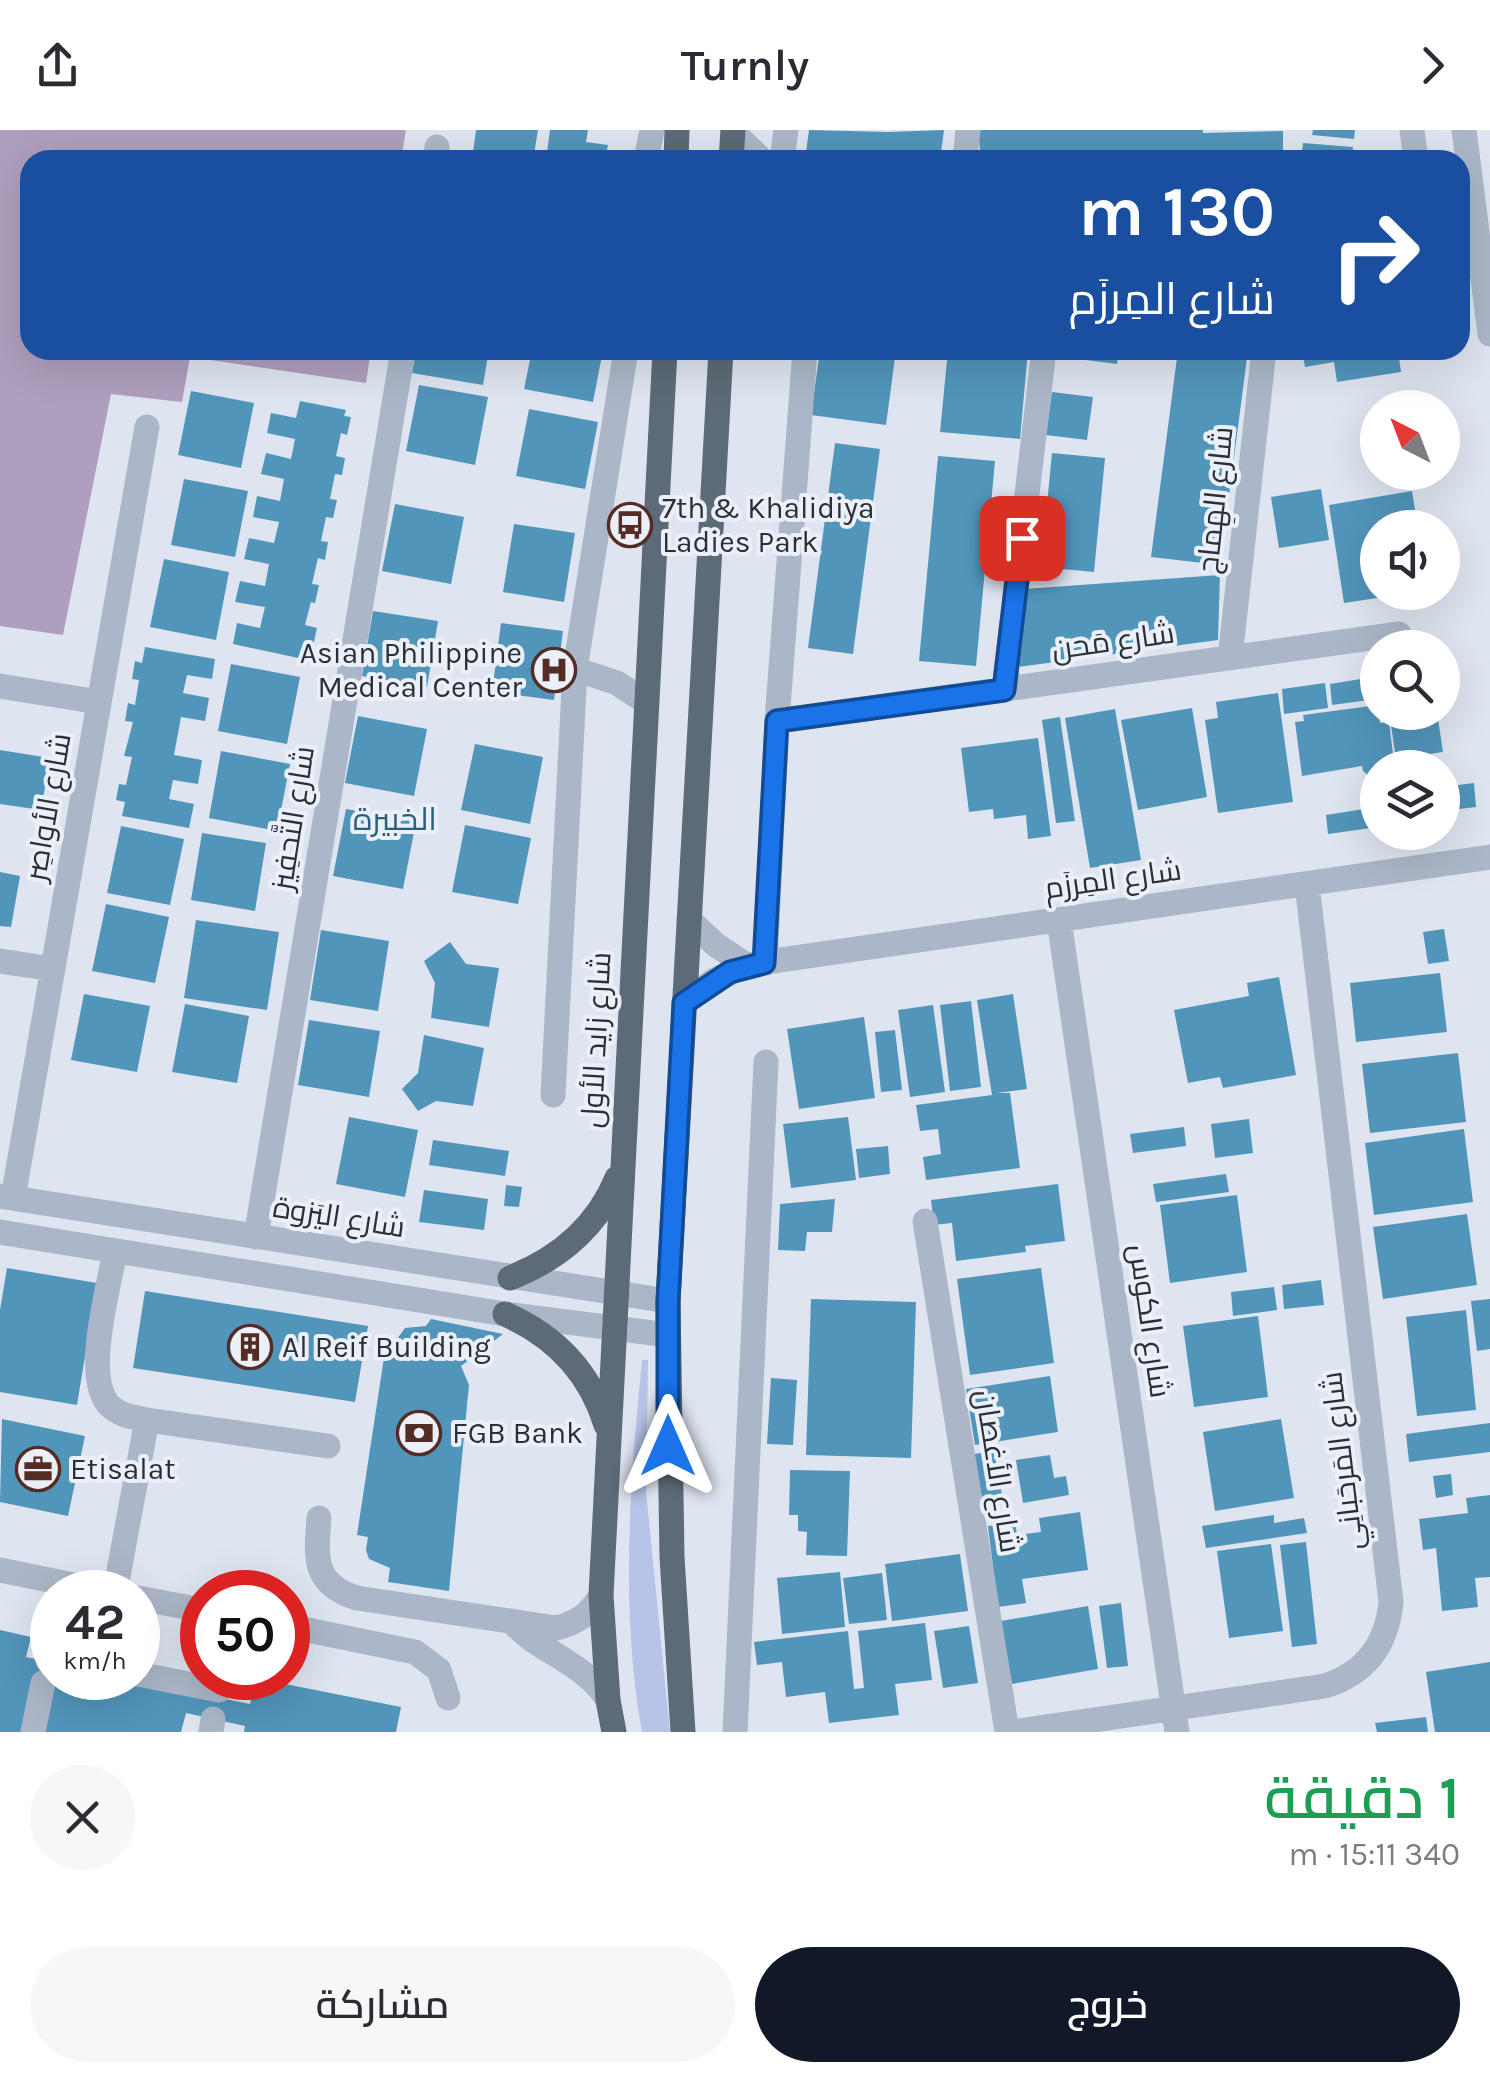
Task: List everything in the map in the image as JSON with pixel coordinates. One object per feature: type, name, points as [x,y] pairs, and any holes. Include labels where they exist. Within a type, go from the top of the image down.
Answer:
[{"type":"main road","name":"شارع زايد الأول","points":[[614,1732],[601,1595],[664,360]]},
{"type":"main road","points":[[683,1732],[671,1538],[668,1301],[719,360]]},
{"type":"main road","points":[[510,1278],[549,1259],[582,1233],[606,1201],[622,1164]]},
{"type":"main road","points":[[505,1314],[541,1333],[572,1360],[591,1389],[609,1438]]},
{"type":"street","points":[[733,131],[752,150]]},
{"type":"street","points":[[1471,261],[1490,334]]},
{"type":"street","name":"شارع التَّحفِيز","points":[[256,1237],[401,360]]},
{"type":"street","points":[[553,1095],[576,669],[624,360]]},
{"type":"street","points":[[689,920],[716,945],[755,964],[804,360]]},
{"type":"street","points":[[1004,690],[1043,360]]},
{"type":"street","name":"شارع الهِماج","points":[[1230,658],[1263,360]]},
{"type":"street","name":"شارع الأواصِر","points":[[6,1197],[52,969],[147,426]]},
{"type":"street","name":"شارع مَحن","points":[[777,721],[1360,640]]},
{"type":"street","points":[[576,669],[618,683],[646,702]]},
{"type":"street","points":[[0,686],[99,702]]},
{"type":"street","name":"شارع المِرزَم","points":[[684,1003],[713,981],[755,964],[1490,857]]},
{"type":"street","name":"شارع المَرحَبانِي","points":[[1010,1732],[1175,1720],[1325,1686],[1366,1664],[1376,1652],[1390,1620],[1391,1602],[1307,884]]},
{"type":"street","name":"شارع الكوس","points":[[1059,920],[1175,1720]]},
{"type":"street","points":[[0,961],[52,969]]},
{"type":"street","points":[[736,1732],[766,1062]]},
{"type":"street","name":"شارع اليَزوة","points":[[6,1197],[668,1301]]},
{"type":"street","name":"شارع الأغصان","points":[[925,1221],[1010,1732]]},
{"type":"street","points":[[4,1236],[505,1314],[668,1335]]},
{"type":"street","points":[[115,1251],[96,1379],[104,1398],[117,1412],[147,1420],[328,1446]]},
{"type":"street","points":[[116,1570],[147,1420]]},
{"type":"street","points":[[320,1518],[316,1560],[327,1580],[346,1595],[546,1628],[565,1626],[587,1614],[601,1595]]},
{"type":"street","points":[[0,1570],[30,1579]]},
{"type":"street","points":[[509,1620],[537,1644],[577,1668],[602,1689],[608,1700]]},
{"type":"street","points":[[310,1630],[416,1652],[439,1670],[448,1698]]},
{"type":"street","points":[[160,1682],[216,1703]]},
{"type":"street","points":[[34,1732],[41,1700]]},
{"type":"shaded area","points":[[0,130],[406,130],[403,150],[20,150],[20,360],[189,360],[182,402],[111,394],[63,635],[0,626]]},
{"type":"shaded area","points":[[210,360],[369,360],[366,383]]},
{"type":"sand","points":[[642,1360],[648,1360],[646,1491],[670,1732],[642,1732],[631,1640],[629,1546]]},
{"type":"building","points":[[476,130],[538,130],[535,150],[473,150]]},
{"type":"building","points":[[550,130],[588,130],[586,142],[608,145],[607,150],[547,150]]},
{"type":"building","points":[[809,130],[944,130],[941,150],[806,150]]},
{"type":"building","points":[[978,130],[1283,131],[1283,150],[980,150]]},
{"type":"building","points":[[1313,130],[1355,130],[1354,139],[1312,135]]},
{"type":"building","points":[[1303,143],[1353,147],[1353,150],[1302,150]]},
{"type":"building","points":[[414,360],[487,360],[483,385],[412,373]]},
{"type":"building","points":[[530,360],[601,360],[593,402],[524,389]]},
{"type":"building","points":[[819,360],[895,360],[886,425],[811,415]]},
{"type":"building","points":[[947,360],[1027,360],[1020,439],[940,432]]},
{"type":"building","points":[[1086,360],[1118,360],[1117,364]]},
{"type":"building","points":[[1177,360],[1247,360],[1220,565],[1151,557]]},
{"type":"building","points":[[1304,360],[1399,360],[1401,372],[1337,382],[1334,362],[1305,367]]},
{"type":"building","points":[[419,385],[488,397],[475,465],[406,451]]},
{"type":"building","points":[[191,391],[254,403],[241,468],[178,455]]},
{"type":"building","points":[[1052,392],[1093,397],[1087,440],[1046,435]]},
{"type":"building","points":[[300,401],[346,410],[344,416],[351,417],[347,435],[341,433],[336,456],[345,458],[342,475],[335,474],[330,499],[337,500],[333,518],[326,517],[321,541],[328,542],[325,560],[318,558],[312,584],[319,585],[305,625],[317,628],[313,646],[306,644],[303,659],[233,644],[237,623],[260,628],[265,607],[235,602],[240,581],[265,586],[269,564],[244,559],[249,538],[274,543],[279,522],[253,517],[257,496],[280,501],[284,479],[261,474],[266,453],[291,459],[295,439],[267,433],[271,413],[296,418]]},
{"type":"building","points":[[529,409],[598,422],[585,489],[516,476]]},
{"type":"building","points":[[835,443],[880,449],[853,654],[808,648]]},
{"type":"building","points":[[1052,453],[1105,458],[1094,572],[1041,567]]},
{"type":"building","points":[[938,456],[995,461],[976,666],[919,661]]},
{"type":"building","points":[[184,479],[248,491],[235,557],[171,545]]},
{"type":"building","points":[[1321,489],[1329,540],[1279,548],[1271,497]]},
{"type":"building","points":[[1412,491],[1415,510],[1360,510],[1360,601],[1344,603],[1329,505]]},
{"type":"building","points":[[395,504],[464,517],[451,584],[382,571]]},
{"type":"building","points":[[514,524],[575,533],[564,602],[503,592]]},
{"type":"building","points":[[164,559],[229,572],[216,640],[150,627]]},
{"type":"building","points":[[1220,575],[1218,640],[1018,667],[1024,589]]},
{"type":"building","points":[[373,611],[438,621],[427,687],[362,676]]},
{"type":"building","points":[[501,623],[563,631],[554,700],[492,692]]},
{"type":"building","points":[[145,647],[215,659],[212,679],[187,675],[183,693],[209,698],[205,721],[181,717],[174,755],[202,760],[198,784],[173,780],[169,799],[194,804],[189,828],[122,816],[125,802],[116,800],[119,784],[126,785],[132,757],[124,756],[133,722],[125,721],[128,703],[135,705],[139,680],[132,679],[135,661],[142,663]]},
{"type":"building","points":[[231,664],[300,677],[287,744],[218,731]]},
{"type":"building","points":[[1360,679],[1360,701],[1332,705],[1330,684]]},
{"type":"building","points":[[1325,683],[1328,708],[1284,714],[1282,689]]},
{"type":"building","points":[[1278,693],[1293,802],[1218,813],[1205,720],[1218,718],[1216,702]]},
{"type":"building","points":[[1360,707],[1360,730],[1390,730],[1392,750],[1360,750],[1360,766],[1302,776],[1295,722],[1304,721],[1303,715]]},
{"type":"building","points":[[1192,708],[1207,797],[1138,810],[1121,720]]},
{"type":"building","points":[[1115,709],[1141,860],[1090,868],[1065,718]]},
{"type":"building","points":[[358,716],[427,729],[414,796],[345,783]]},
{"type":"building","points":[[1060,717],[1075,821],[1056,823],[1042,720]]},
{"type":"building","points":[[1392,730],[1440,730],[1443,750],[1395,750]]},
{"type":"building","points":[[1038,738],[1051,836],[1028,839],[1026,815],[994,819],[993,809],[969,812],[961,748]]},
{"type":"building","points":[[475,744],[543,757],[530,824],[461,810]]},
{"type":"building","points":[[0,750],[50,758],[41,810],[0,804]]},
{"type":"building","points":[[221,751],[290,764],[277,831],[209,818]]},
{"type":"building","points":[[1474,783],[1476,807],[1460,809],[1460,785]]},
{"type":"building","points":[[346,809],[416,822],[403,889],[333,876]]},
{"type":"building","points":[[1360,810],[1360,830],[1328,834],[1326,815]]},
{"type":"building","points":[[465,825],[531,838],[518,904],[452,892]]},
{"type":"building","points":[[121,826],[184,839],[170,905],[107,893]]},
{"type":"building","points":[[202,833],[266,843],[255,911],[191,900]]},
{"type":"building","points":[[0,872],[20,876],[11,927],[0,926]]},
{"type":"building","points":[[106,904],[169,917],[155,983],[92,971]]},
{"type":"building","points":[[196,920],[279,932],[267,1010],[184,998]]},
{"type":"building","points":[[1444,929],[1449,961],[1428,964],[1423,932]]},
{"type":"building","points":[[321,930],[389,941],[378,1011],[310,1000]]},
{"type":"building","points":[[450,942],[466,964],[499,968],[489,1027],[431,1018],[435,983],[424,961]]},
{"type":"building","points":[[1440,973],[1447,1032],[1356,1042],[1350,983]]},
{"type":"building","points":[[1279,977],[1296,1075],[1223,1088],[1220,1077],[1188,1083],[1174,1010],[1249,996],[1247,983]]},
{"type":"building","points":[[84,994],[150,1006],[137,1072],[71,1060]]},
{"type":"building","points":[[1013,994],[1027,1089],[997,1093],[1010,1093],[1020,1168],[926,1180],[923,1157],[941,1154],[938,1129],[920,1131],[916,1105],[992,1095],[977,1000]]},
{"type":"building","points":[[971,1001],[981,1087],[950,1091],[940,1005]]},
{"type":"building","points":[[185,1004],[249,1016],[237,1083],[172,1072]]},
{"type":"building","points":[[933,1005],[945,1092],[910,1097],[898,1010]]},
{"type":"building","points":[[864,1017],[875,1098],[799,1109],[787,1029]]},
{"type":"building","points":[[309,1020],[380,1031],[369,1097],[298,1085]]},
{"type":"building","points":[[895,1030],[902,1090],[881,1092],[875,1032]]},
{"type":"building","points":[[424,1035],[484,1048],[473,1106],[436,1101],[418,1111],[402,1089],[418,1073]]},
{"type":"building","points":[[1458,1053],[1466,1122],[1370,1133],[1362,1064]]},
{"type":"building","points":[[349,1117],[418,1130],[405,1197],[336,1184]]},
{"type":"building","points":[[848,1117],[856,1180],[791,1188],[783,1124]]},
{"type":"building","points":[[1249,1119],[1253,1153],[1215,1158],[1211,1124]]},
{"type":"building","points":[[1184,1127],[1186,1146],[1133,1153],[1130,1134]]},
{"type":"building","points":[[1464,1129],[1473,1202],[1374,1215],[1365,1143]]},
{"type":"building","points":[[433,1140],[509,1151],[505,1176],[429,1165]]},
{"type":"building","points":[[888,1146],[890,1174],[859,1178],[856,1149]]},
{"type":"building","points":[[1226,1174],[1229,1192],[1156,1202],[1153,1184]]},
{"type":"building","points":[[1058,1184],[1065,1241],[1025,1246],[1026,1252],[956,1261],[952,1223],[934,1225],[931,1200]]},
{"type":"building","points":[[506,1185],[522,1187],[519,1207],[504,1206]]},
{"type":"building","points":[[424,1190],[488,1199],[484,1230],[419,1222]]},
{"type":"building","points":[[1237,1195],[1247,1272],[1170,1283],[1160,1205]]},
{"type":"building","points":[[835,1199],[832,1232],[807,1232],[805,1251],[778,1250],[780,1204]]},
{"type":"building","points":[[1467,1214],[1477,1285],[1383,1299],[1373,1227]]},
{"type":"building","points":[[7,1268],[97,1283],[77,1405],[0,1392],[0,1310]]},
{"type":"building","points":[[1041,1268],[1054,1363],[970,1375],[957,1279]]},
{"type":"building","points":[[1321,1280],[1324,1305],[1284,1309],[1282,1285]]},
{"type":"building","points":[[1274,1287],[1277,1310],[1233,1316],[1231,1292]]},
{"type":"building","name":"Al Reif Building","points":[[145,1291],[368,1326],[355,1402],[133,1368]]},
{"type":"building","points":[[811,1299],[916,1302],[911,1458],[806,1455]]},
{"type":"building","points":[[1490,1299],[1490,1349],[1477,1351],[1471,1301]]},
{"type":"building","points":[[1466,1310],[1476,1410],[1417,1416],[1406,1317]]},
{"type":"building","points":[[1258,1316],[1268,1397],[1194,1407],[1183,1326]]},
{"type":"building","name":"FGB Bank","points":[[431,1319],[503,1334],[461,1366],[469,1385],[449,1591],[388,1582],[390,1568],[369,1559],[368,1537],[357,1535],[385,1351],[394,1353],[405,1328],[426,1326]]},
{"type":"building","points":[[1050,1376],[1058,1432],[975,1445],[966,1389]]},
{"type":"building","points":[[771,1378],[797,1380],[793,1445],[767,1444]]},
{"type":"building","points":[[2,1419],[85,1436],[68,1516],[0,1502]]},
{"type":"building","points":[[1281,1419],[1294,1498],[1215,1511],[1203,1432]]},
{"type":"building","points":[[1490,1423],[1490,1452],[1409,1462],[1406,1434]]},
{"type":"building","points":[[994,1451],[1003,1501],[983,1504],[974,1454]]},
{"type":"building","points":[[1050,1455],[1054,1478],[1066,1476],[1069,1495],[1023,1503],[1016,1460]]},
{"type":"building","points":[[790,1470],[850,1471],[847,1556],[806,1555],[807,1532],[798,1531],[798,1515],[789,1515]]},
{"type":"building","points":[[1451,1474],[1453,1495],[1436,1498],[1433,1476]]},
{"type":"building","points":[[1490,1495],[1490,1577],[1475,1578],[1478,1607],[1442,1611],[1436,1548],[1423,1550],[1419,1519],[1468,1513],[1466,1498]]},
{"type":"building","points":[[1080,1512],[1088,1570],[1022,1579],[1026,1603],[998,1607],[988,1526],[1015,1522],[1017,1535],[1041,1532],[1039,1518]]},
{"type":"building","points":[[1274,1515],[1274,1523],[1304,1518],[1307,1533],[1206,1548],[1202,1526]]},
{"type":"building","points":[[1306,1542],[1317,1644],[1292,1647],[1280,1545]]},
{"type":"building","points":[[1271,1544],[1283,1631],[1229,1638],[1217,1551]]},
{"type":"building","points":[[960,1554],[968,1611],[892,1621],[885,1564]]},
{"type":"building","points":[[840,1572],[845,1627],[782,1634],[777,1578]]},
{"type":"building","points":[[882,1573],[887,1620],[849,1624],[843,1578]]},
{"type":"building","points":[[1121,1603],[1128,1666],[1107,1668],[1099,1606]]},
{"type":"building","points":[[1088,1606],[1098,1669],[1012,1684],[1001,1621]]},
{"type":"building","points":[[925,1623],[932,1680],[895,1684],[899,1715],[829,1723],[825,1692],[786,1697],[782,1662],[757,1665],[754,1642],[848,1631],[854,1689],[864,1688],[858,1631]]},
{"type":"building","points":[[969,1626],[978,1683],[943,1688],[934,1631]]},
{"type":"building","points":[[0,1630],[30,1637],[26,1657],[30,1658],[30,1700],[160,1700],[160,1685],[180,1689],[180,1700],[250,1704],[251,1700],[310,1700],[310,1689],[401,1707],[396,1732],[244,1732],[245,1726],[186,1713],[181,1732],[0,1732]]},
{"type":"building","points":[[1490,1662],[1490,1732],[1435,1732],[1426,1672]]},
{"type":"building","points":[[1426,1717],[1428,1732],[1377,1732],[1375,1723]]},
{"type":"place","name":"7th & Khalidiya Ladies Park","points":[[630,525]]},
{"type":"place","name":"Asian Philippine Medical Center","points":[[554,670]]},
{"type":"place","name":"Al Reif Building","points":[[250,1347]]},
{"type":"place","name":"FGB Bank","points":[[419,1433]]},
{"type":"place","name":"Etisalat","points":[[38,1469]]},
{"type":"district","name":"الخبيرة","points":[[395,819]]},
{"type":"route","points":[[668,1446],[668,1301],[684,1003],[730,972],[764,963],[777,721],[1004,690],[1022,538]]}]
